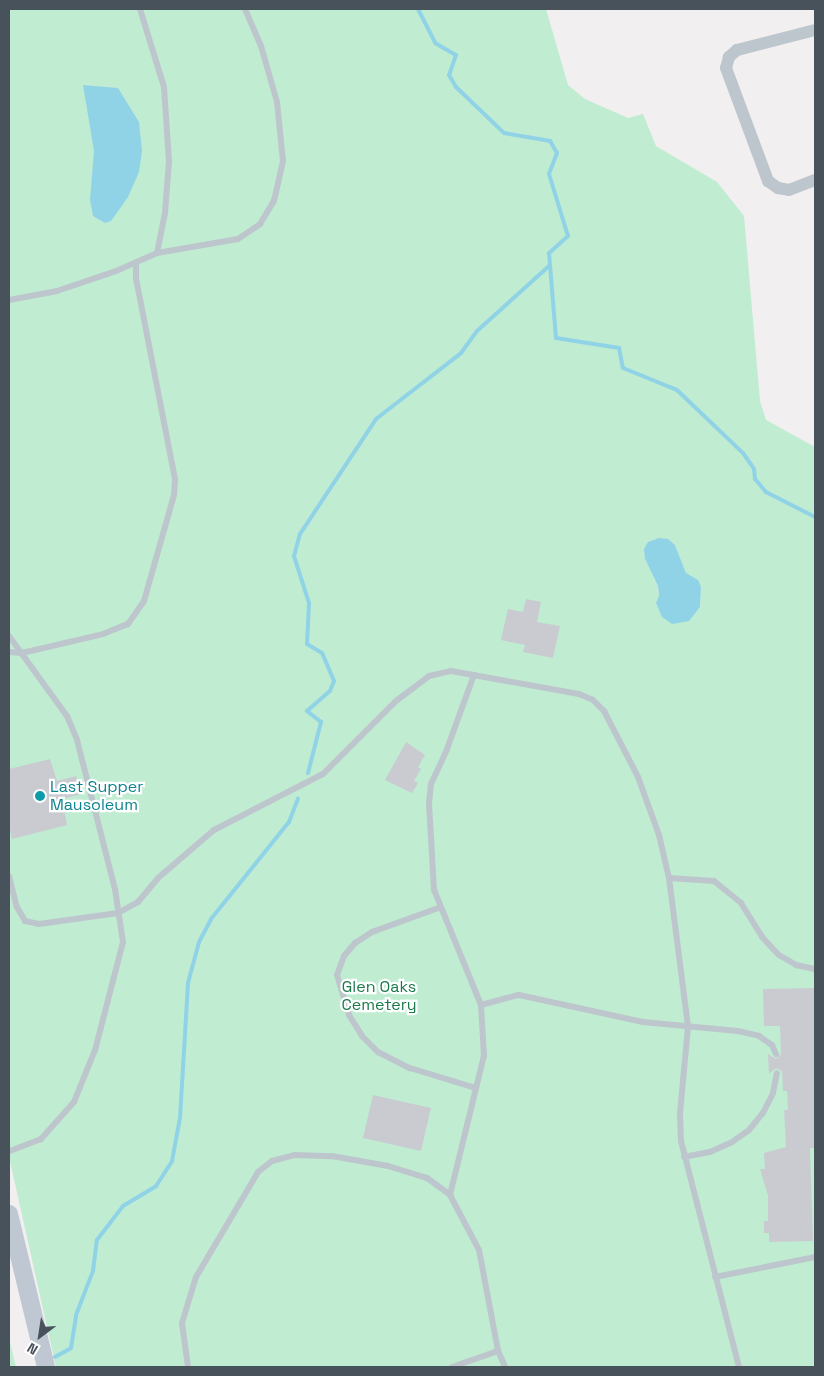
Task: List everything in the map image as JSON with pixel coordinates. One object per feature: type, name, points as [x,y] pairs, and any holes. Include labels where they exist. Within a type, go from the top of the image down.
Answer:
[{"type":"main road","points":[[9,1214],[46,1367]]},
{"type":"street","points":[[815,30],[737,50],[729,57],[726,68],[768,181],[778,188],[789,190],[815,180]]},
{"type":"lane","points":[[140,9],[164,87],[168,161],[165,213],[157,253]]},
{"type":"lane","points":[[9,300],[57,291],[157,253],[238,239],[260,224],[274,201],[283,160],[277,102],[261,46],[245,9]]},
{"type":"lane","points":[[9,652],[21,653],[103,634],[128,624],[144,601],[174,495],[175,479],[136,280],[136,262]]},
{"type":"lane","points":[[9,636],[67,716],[77,740],[115,889],[123,942],[117,973],[95,1050],[74,1102],[41,1139],[9,1151]]},
{"type":"lane","points":[[9,876],[16,907],[26,920],[38,924],[118,913],[138,902],[158,878],[214,830],[323,774],[396,701],[429,676],[451,671],[474,674],[579,694],[593,700],[604,711],[638,777],[659,835],[669,878],[688,1027],[680,1114],[684,1158],[739,1367]]},
{"type":"lane","points":[[450,1195],[484,1056],[481,1005],[434,890],[429,803],[431,784],[448,749],[474,674]]},
{"type":"lane","points":[[669,878],[714,880],[741,903],[762,937],[779,956],[796,965],[815,969]]},
{"type":"lane","points":[[441,907],[372,932],[355,943],[344,956],[337,975],[349,1015],[362,1036],[378,1052],[410,1068],[476,1088]]},
{"type":"lane","points":[[481,1005],[519,995],[643,1022],[759,1036],[772,1044],[776,1054]]},
{"type":"lane","points":[[684,1158],[710,1152],[732,1142],[748,1130],[763,1113],[773,1093],[777,1073]]},
{"type":"lane","points":[[188,1367],[182,1323],[196,1276],[238,1201],[258,1172],[272,1161],[295,1154],[332,1156],[388,1166],[427,1178],[450,1195],[479,1250],[498,1351],[505,1367]]},
{"type":"lane","points":[[716,1277],[815,1257]]},
{"type":"lane","points":[[452,1367],[498,1351]]},
{"type":"green space","name":"Glen Oaks Cemetery","points":[[9,9],[546,9],[568,85],[585,99],[628,118],[643,114],[656,146],[717,182],[744,216],[760,401],[766,420],[815,447],[815,1367],[56,1367],[9,1157]],"holes":[[[648,542],[675,545],[686,573],[701,587],[700,607],[659,596],[658,586],[645,559]]]},
{"type":"green space","points":[[9,1338],[16,1367],[9,1367]]},
{"type":"water","points":[[83,85],[118,88],[139,122],[142,151],[139,172],[128,197],[111,221],[105,223],[93,216],[90,200],[94,151]]},
{"type":"water","points":[[659,538],[668,539],[675,545],[686,573],[698,580],[701,587],[700,607],[689,621],[672,624],[662,617],[656,603],[659,596],[658,586],[645,559],[644,549],[648,542]]},
{"type":"building","points":[[526,599],[541,602],[537,622],[560,626],[553,658],[523,652],[525,645],[501,640],[508,609],[523,612]]},
{"type":"building","points":[[406,742],[425,755],[418,767],[421,769],[414,781],[418,783],[412,793],[385,780]]},
{"type":"building","name":"Last Supper Mausoleum","points":[[50,759],[57,781],[76,776],[81,794],[62,799],[67,825],[12,839],[9,826],[9,769]]},
{"type":"building","points":[[815,988],[815,1148],[810,1148],[813,1241],[769,1242],[769,1233],[764,1233],[764,1221],[768,1221],[768,1196],[760,1169],[765,1169],[764,1153],[786,1147],[784,1110],[788,1110],[787,1091],[783,1091],[782,1071],[776,1068],[769,1074],[768,1054],[776,1059],[781,1054],[780,1026],[764,1026],[763,989]]},
{"type":"building","points":[[373,1095],[431,1108],[421,1151],[363,1138]]},
{"type":"waterway","points":[[418,9],[435,43],[456,55],[449,75],[456,87],[504,133],[550,141],[557,153],[549,174],[568,236],[549,253],[556,338],[619,348],[623,368],[677,390],[743,453],[754,469],[755,479],[766,492],[815,517]]},
{"type":"waterway","points":[[308,773],[321,722],[307,711],[330,691],[334,681],[322,653],[307,644],[309,603],[294,556],[300,534],[376,419],[461,353],[477,331],[549,266]]},
{"type":"waterway","points":[[55,1357],[71,1348],[76,1315],[93,1271],[97,1240],[123,1206],[156,1186],[172,1161],[180,1118],[188,983],[199,942],[211,919],[289,822],[298,799]]},
{"type":"place","name":"Last Supper Mausoleum","points":[[40,796]]}]
